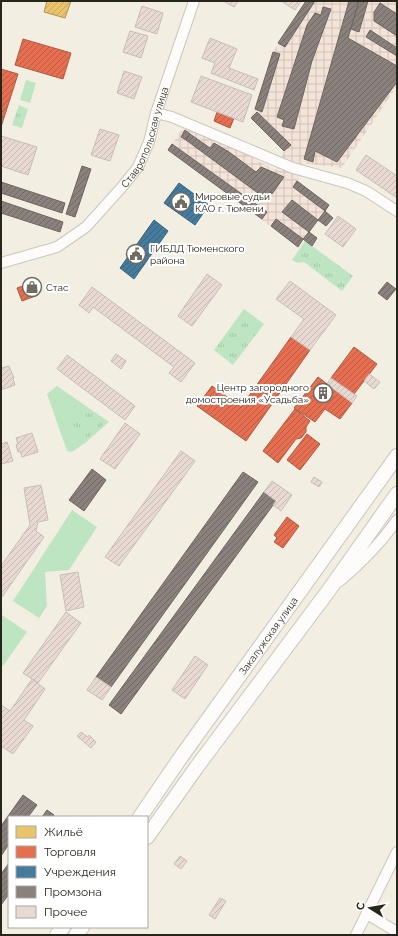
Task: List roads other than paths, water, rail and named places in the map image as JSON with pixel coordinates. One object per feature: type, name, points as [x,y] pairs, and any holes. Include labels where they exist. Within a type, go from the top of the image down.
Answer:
[{"type":"highway","name":"Закалужская улица","points":[[141,816],[190,744],[397,456]]},
{"type":"highway","points":[[148,836],[196,768],[329,590],[397,494]]},
{"type":"street","name":"Ставропольская улица","points":[[1,263],[57,247],[86,228],[138,167],[149,142],[156,113],[194,1]]},
{"type":"street","points":[[156,113],[172,117],[293,168],[347,182],[366,191],[397,212]]},
{"type":"street","points":[[329,590],[356,567],[386,535],[397,520]]},
{"type":"street","points":[[360,934],[367,914],[397,852]]},
{"type":"street","points":[[367,914],[397,932]]},
{"type":"place","name":"Мировые судьи КАО г. Тюмени","points":[[181,202]]},
{"type":"place","name":"ГИБДД Тюменского района","points":[[136,254]]},
{"type":"place","name":"Стас","points":[[32,287]]},
{"type":"place","name":"Центр загородного домостроения «Усадьба»","points":[[323,393]]}]
